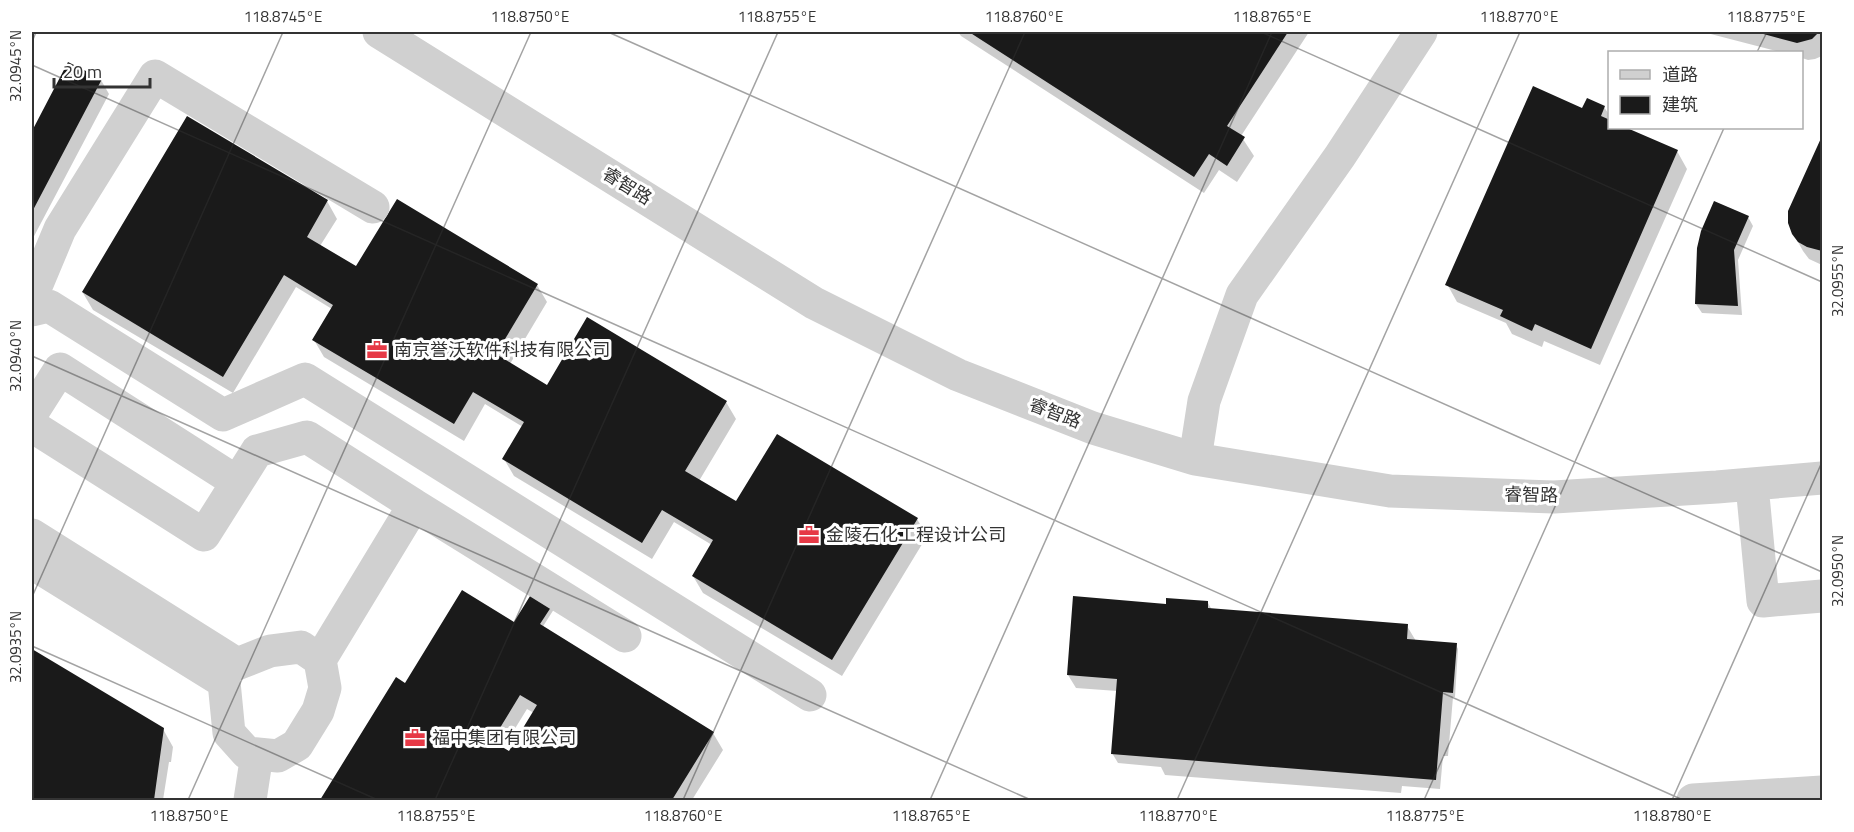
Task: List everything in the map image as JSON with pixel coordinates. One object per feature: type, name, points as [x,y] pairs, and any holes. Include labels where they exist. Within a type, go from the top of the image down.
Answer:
[{"type":"street","name":"睿智路","points":[[379,32],[814,303],[958,375],[1093,428],[1195,459],[1390,491],[1554,497],[1752,485],[1822,478]]},
{"type":"street","points":[[1195,459],[1204,401],[1242,295],[1340,156],[1421,32]]},
{"type":"street","points":[[32,296],[60,229],[155,76],[373,207]]},
{"type":"street","points":[[32,310],[49,306],[223,415],[305,379],[810,695]]},
{"type":"street","points":[[32,413],[60,369],[237,482]]},
{"type":"street","points":[[32,426],[204,535],[257,451],[307,438],[625,636]]},
{"type":"street","points":[[1752,485],[1763,601],[1822,596]]},
{"type":"street","points":[[32,563],[224,682],[229,733],[247,753],[278,756],[297,745],[318,711],[325,688],[320,660],[414,505]]},
{"type":"street","points":[[32,535],[237,664],[270,651],[301,647],[320,660]]},
{"type":"street","points":[[251,799],[257,754]]},
{"type":"street","points":[[1693,801],[1822,792]]},
{"type":"building","points":[[969,32],[1288,32],[1227,126],[1245,137],[1227,166],[1209,154],[1194,177]]},
{"type":"building","points":[[1756,32],[1819,32],[1812,39],[1797,43]]},
{"type":"building","points":[[68,62],[102,79],[32,212],[32,131]]},
{"type":"building","points":[[1533,86],[1582,108],[1587,98],[1605,106],[1601,116],[1608,119],[1608,129],[1629,129],[1678,150],[1591,349],[1535,324],[1532,331],[1500,316],[1503,310],[1445,285]]},
{"type":"building","points":[[187,116],[328,200],[307,237],[356,266],[397,199],[538,284],[496,354],[547,385],[587,317],[727,401],[685,471],[736,501],[777,434],[918,518],[832,660],[692,576],[713,540],[662,510],[642,543],[502,459],[524,422],[473,392],[454,424],[312,340],[333,305],[284,275],[223,377],[82,292]]},
{"type":"building","points":[[1822,136],[1822,251],[1798,242],[1788,223],[1788,211]]},
{"type":"building","points":[[1714,201],[1749,216],[1734,250],[1738,306],[1695,304],[1697,248],[1701,231]]},
{"type":"building","points":[[535,588],[555,601],[540,624],[714,732],[672,800],[320,800],[396,677],[405,683],[462,590],[514,622]],"holes":[[[520,695],[537,705],[509,751],[492,741]]]},
{"type":"building","points":[[1073,596],[1166,604],[1166,598],[1208,601],[1208,608],[1408,624],[1407,639],[1457,643],[1453,693],[1443,692],[1436,780],[1111,754],[1117,679],[1067,675]]},
{"type":"building","points":[[32,649],[164,728],[154,800],[32,800]]},
{"type":"place","name":"南京誉沃软件科技有限公司","points":[[377,350]]},
{"type":"place","name":"金陵石化工程设计公司","points":[[809,535]]},
{"type":"place","name":"福中集团有限公司","points":[[415,738]]}]
